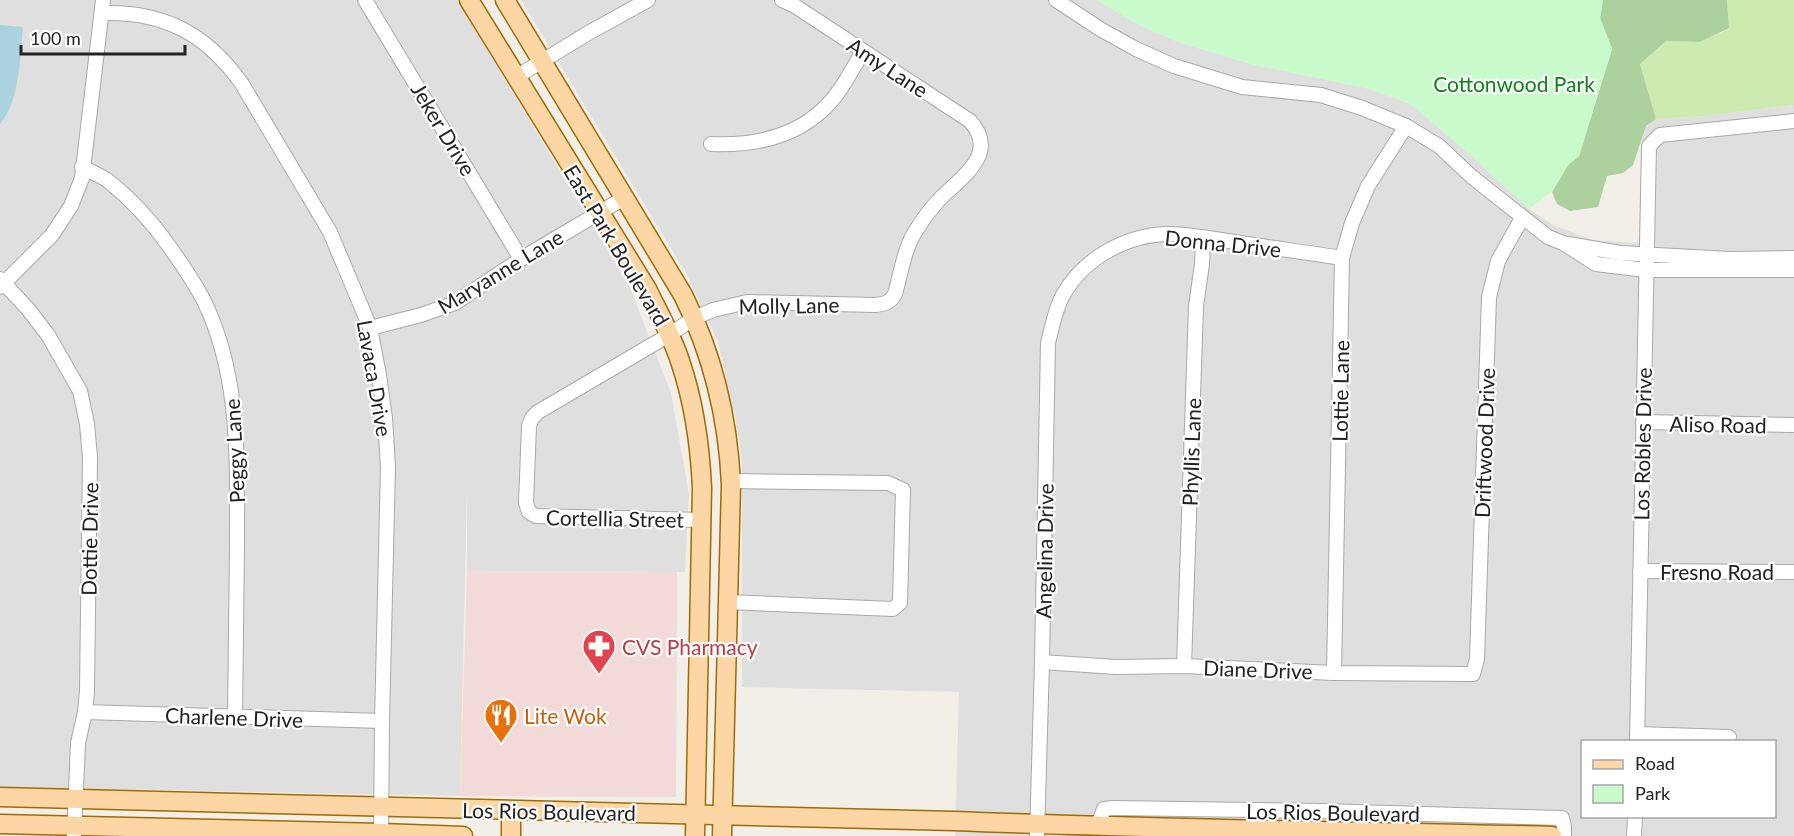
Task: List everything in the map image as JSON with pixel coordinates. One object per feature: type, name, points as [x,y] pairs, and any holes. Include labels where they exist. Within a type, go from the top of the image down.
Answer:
[{"type":"main road","name":"East Park Boulevard","points":[[469,0],[642,280],[680,360],[700,450],[701,602],[695,836]]},
{"type":"main road","name":"East Park Boulevard","points":[[505,0],[668,269],[694,318],[718,390],[728,436],[731,481],[722,836]]},
{"type":"main road","points":[[701,602],[727,602]]},
{"type":"main road","name":"Los Rios Boulevard","points":[[0,797],[696,814],[898,831],[1097,827],[1552,836]]},
{"type":"main road","points":[[511,836],[512,811]]},
{"type":"main road","name":"Los Rios Boulevard","points":[[0,824],[74,831],[463,836]]},
{"type":"street","name":"Jeker Drive","points":[[365,0],[521,259]]},
{"type":"street","points":[[516,77],[648,0]]},
{"type":"street","name":"Amy Lane","points":[[782,0],[795,6],[970,121],[978,130],[982,145]]},
{"type":"street","points":[[1056,0],[1127,44],[1174,66],[1242,87],[1321,95],[1362,108],[1406,126],[1439,146],[1472,177],[1548,237],[1563,243],[1596,264],[1646,270],[1794,270]]},
{"type":"street","points":[[1,283],[52,235],[71,206],[82,178],[102,6]]},
{"type":"street","name":"Lavaca Drive","points":[[102,6],[174,25],[212,49],[230,67],[330,232],[370,328],[385,418],[388,467],[381,834]]},
{"type":"street","points":[[711,144],[733,145],[756,142],[802,126],[834,97],[863,51]]},
{"type":"street","name":"Los Robles Drive","points":[[1637,738],[1649,146],[1660,135],[1794,121]]},
{"type":"street","name":"Lottie Lane","points":[[1334,672],[1342,258],[1368,186],[1406,126]]},
{"type":"street","name":"Molly Lane","points":[[529,512],[526,503],[529,426],[532,418],[538,412],[694,318],[713,310],[747,302],[875,305],[888,303],[896,294],[907,249],[914,235],[938,201],[968,173],[982,145]]},
{"type":"street","name":"Peggy Lane","points":[[82,167],[105,179],[129,200],[159,232],[185,269],[204,300],[230,381],[236,422],[237,484],[235,717]]},
{"type":"street","name":"Maryanne Lane","points":[[370,328],[421,315],[455,303],[521,259],[624,198]]},
{"type":"street","name":"Driftwood Drive","points":[[1473,674],[1477,659],[1489,297],[1498,261],[1522,218]]},
{"type":"street","name":"Donna Drive","points":[[1078,273],[1095,258],[1119,245],[1168,234],[1342,258]]},
{"type":"street","name":"Phyllis Lane","points":[[1184,666],[1196,306],[1203,238]]},
{"type":"street","points":[[1563,243],[1620,253],[1730,259],[1794,258]]},
{"type":"street","name":"Angelina Drive","points":[[1037,830],[1048,343],[1062,297],[1078,273]]},
{"type":"street","name":"Dottie Drive","points":[[1,283],[28,309],[54,345],[80,391],[87,424],[90,457],[85,712],[78,743],[74,831]]},
{"type":"street","name":"Aliso Road","points":[[1643,422],[1794,426]]},
{"type":"street","points":[[727,602],[893,609],[900,603],[903,490],[888,483],[731,481]]},
{"type":"street","name":"Cortellia Street","points":[[529,512],[536,516],[702,520]]},
{"type":"street","name":"Fresno Road","points":[[1640,571],[1794,572]]},
{"type":"street","name":"Diane Drive","points":[[1042,662],[1116,667],[1184,666],[1334,672],[1473,674]]},
{"type":"street","name":"Charlene Drive","points":[[85,712],[382,721]]},
{"type":"street","points":[[1637,738],[1729,737]]},
{"type":"street","name":"Los Rios Boulevard","points":[[1097,827],[1104,809],[1113,808],[1322,811],[1562,818],[1564,836]]},
{"type":"street","points":[[1634,836],[1635,818]]},
{"type":"shaded area","points":[[0,0],[457,0],[630,288],[671,393],[689,494],[685,572],[467,571],[467,488],[460,796],[0,787]]},
{"type":"shaded area","points":[[521,0],[1097,0],[1139,25],[1181,43],[1255,65],[1366,88],[1411,104],[1529,209],[1553,225],[1593,240],[1639,243],[1642,135],[1652,121],[1794,105],[1794,836],[955,836],[959,692],[742,687],[742,459],[718,342],[687,275]]},
{"type":"shaded area","points":[[467,571],[677,572],[676,797],[460,796]]},
{"type":"green space","name":"Cottonwood Park","points":[[1097,0],[1603,0],[1600,18],[1612,49],[1579,156],[1568,165],[1552,192],[1529,209],[1411,104],[1366,88],[1255,65],[1181,43],[1139,25]]},
{"type":"green space","points":[[1603,0],[1727,0],[1729,28],[1700,42],[1666,41],[1640,64],[1656,119],[1646,126],[1633,165],[1623,173],[1607,176],[1598,207],[1570,211],[1557,204],[1552,192],[1568,165],[1579,156],[1612,49],[1600,18]]},
{"type":"green space","points":[[1727,0],[1794,0],[1794,105],[1656,119],[1640,64],[1666,41],[1700,42],[1729,29]]},
{"type":"water","points":[[0,25],[23,27],[15,91],[7,114],[0,124]]},
{"type":"place","name":"CVS Pharmacy","points":[[599,675]]},
{"type":"place","name":"Lite Wok","points":[[501,744]]}]
